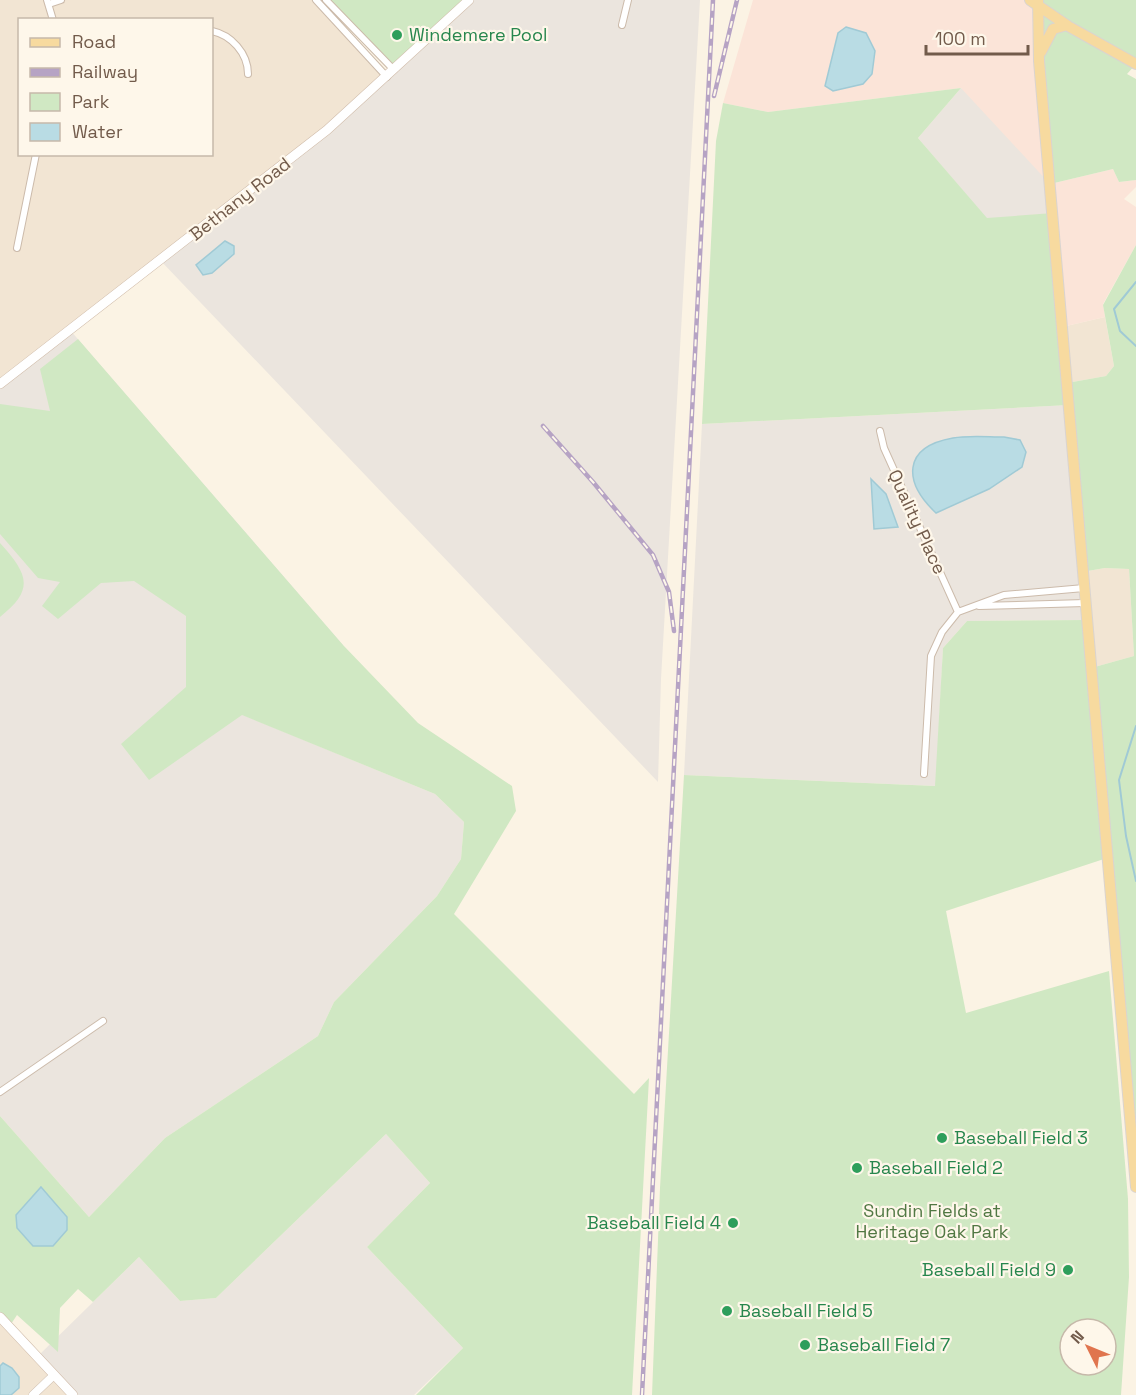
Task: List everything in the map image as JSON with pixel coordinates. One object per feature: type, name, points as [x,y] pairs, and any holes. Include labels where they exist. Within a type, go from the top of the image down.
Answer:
[{"type":"main road","name":"Bethany Road","points":[[0,384],[288,162],[391,74],[469,0]]},
{"type":"main road","points":[[1035,2],[1066,25],[1135,64]]},
{"type":"main road","points":[[1035,2],[1136,1187]]},
{"type":"main road","points":[[1039,61],[1046,38],[1053,29],[1066,25]]},
{"type":"main road","points":[[0,1317],[73,1395]]},
{"type":"street","points":[[52,18],[48,2],[61,0]]},
{"type":"street","points":[[316,0],[391,74]]},
{"type":"street","points":[[326,0],[391,74]]},
{"type":"street","points":[[622,25],[628,0]]},
{"type":"street","points":[[213,31],[224,35],[237,46],[248,64],[248,74]]},
{"type":"street","points":[[17,248],[36,156]]},
{"type":"street","name":"Quality Place","points":[[880,431],[884,448],[958,612]]},
{"type":"street","points":[[924,774],[931,656],[942,632],[958,612],[1004,595],[1084,588]]},
{"type":"street","points":[[975,605],[1085,603]]},
{"type":"street","points":[[0,1092],[103,1021]]},
{"type":"street","points":[[33,1395],[54,1375]]},
{"type":"shaded area","points":[[0,0],[316,0],[387,77],[0,384]]},
{"type":"shaded area","points":[[469,0],[700,0],[661,679],[658,782],[160,260],[288,162]]},
{"type":"shaded area","points":[[753,0],[1031,0],[1038,5],[1050,184],[1113,169],[1119,182],[1136,180],[1136,187],[1124,199],[1136,207],[1136,245],[1103,304],[1105,317],[1062,327],[961,88],[768,112],[723,103]]},
{"type":"shaded area","points":[[961,88],[1050,184],[1053,213],[987,219],[918,138]]},
{"type":"shaded area","points":[[1105,317],[1114,366],[1106,376],[1067,383],[1062,327]]},
{"type":"shaded area","points":[[70,330],[343,645],[243,715],[435,794],[464,822],[461,859],[437,896],[334,1002],[318,1036],[165,1138],[89,1217],[0,1116],[0,385]]},
{"type":"shaded area","points":[[1069,405],[1086,620],[967,621],[943,648],[936,786],[684,775],[702,424]]},
{"type":"shaded area","points":[[1105,568],[1129,569],[1134,656],[1091,668],[1082,572]]},
{"type":"shaded area","points":[[386,1134],[430,1183],[367,1247],[463,1348],[414,1395],[73,1395],[37,1357],[139,1257],[180,1301],[216,1298]]},
{"type":"shaded area","points":[[0,1317],[73,1395],[0,1395]]},
{"type":"green space","name":"Windemere Pool","points":[[326,0],[469,0],[394,70]]},
{"type":"green space","points":[[1032,0],[1136,0],[1136,64],[1127,74],[1136,79],[1136,180],[1119,182],[1113,169],[1050,184],[1038,6]]},
{"type":"green space","name":"Sundin Fields at Heritage Oak Park","points":[[961,88],[918,138],[987,218],[1053,213],[1067,383],[1106,376],[1114,366],[1103,305],[1136,245],[1136,1187],[1107,858],[946,911],[966,1013],[1109,971],[1128,1199],[1129,1277],[1121,1395],[652,1395],[660,1188],[684,775],[935,786],[943,648],[967,621],[1086,620],[1091,668],[1134,656],[1129,569],[1105,568],[1082,572],[1069,405],[702,424],[716,141],[723,103],[768,112]]},
{"type":"green space","points":[[78,339],[343,645],[418,723],[512,786],[516,811],[454,914],[634,1094],[649,1078],[632,1395],[416,1395],[463,1348],[367,1247],[430,1183],[386,1134],[216,1298],[180,1301],[139,1257],[93,1302],[78,1289],[60,1308],[58,1352],[17,1315],[9,1327],[0,1317],[0,1116],[89,1217],[165,1138],[318,1036],[334,1002],[437,896],[461,859],[464,822],[435,794],[242,715],[149,780],[121,744],[186,687],[186,616],[134,581],[101,583],[58,619],[42,606],[60,582],[38,578],[0,534],[0,404],[50,411],[40,369]]},
{"type":"green space","points":[[0,543],[16,563],[24,581],[19,598],[0,617]]},
{"type":"water","points":[[846,27],[866,33],[875,51],[872,74],[863,84],[833,91],[825,86],[838,33]]},
{"type":"water","points":[[225,241],[234,246],[234,254],[212,273],[203,275],[196,265]]},
{"type":"water","points":[[1004,437],[1020,440],[1026,452],[1022,467],[989,489],[936,513],[925,501],[913,478],[913,467],[924,449],[953,438]]},
{"type":"water","points":[[871,479],[886,494],[898,527],[874,529]]},
{"type":"water","points":[[41,1187],[67,1217],[67,1230],[53,1246],[33,1246],[17,1228],[16,1215]]},
{"type":"water","points":[[3,1363],[12,1368],[19,1377],[19,1388],[11,1395],[0,1395],[0,1366]]},
{"type":"waterway","points":[[1136,282],[1114,309],[1120,331],[1136,346]]},
{"type":"waterway","points":[[1136,726],[1119,780],[1126,836],[1136,881]]},
{"type":"railway","points":[[642,1395],[713,0]]},
{"type":"railway","points":[[714,96],[737,0]]},
{"type":"railway","points":[[543,426],[653,555],[669,592],[674,631]]},
{"type":"place","name":"Windemere Pool","points":[[397,35]]},
{"type":"place","name":"Baseball Field 3","points":[[942,1138]]},
{"type":"place","name":"Baseball Field 2","points":[[857,1168]]},
{"type":"place","name":"Baseball Field 4","points":[[733,1223]]},
{"type":"place","name":"Baseball Field 9","points":[[1068,1270]]},
{"type":"place","name":"Baseball Field 5","points":[[727,1311]]},
{"type":"place","name":"Baseball Field 7","points":[[805,1345]]}]
